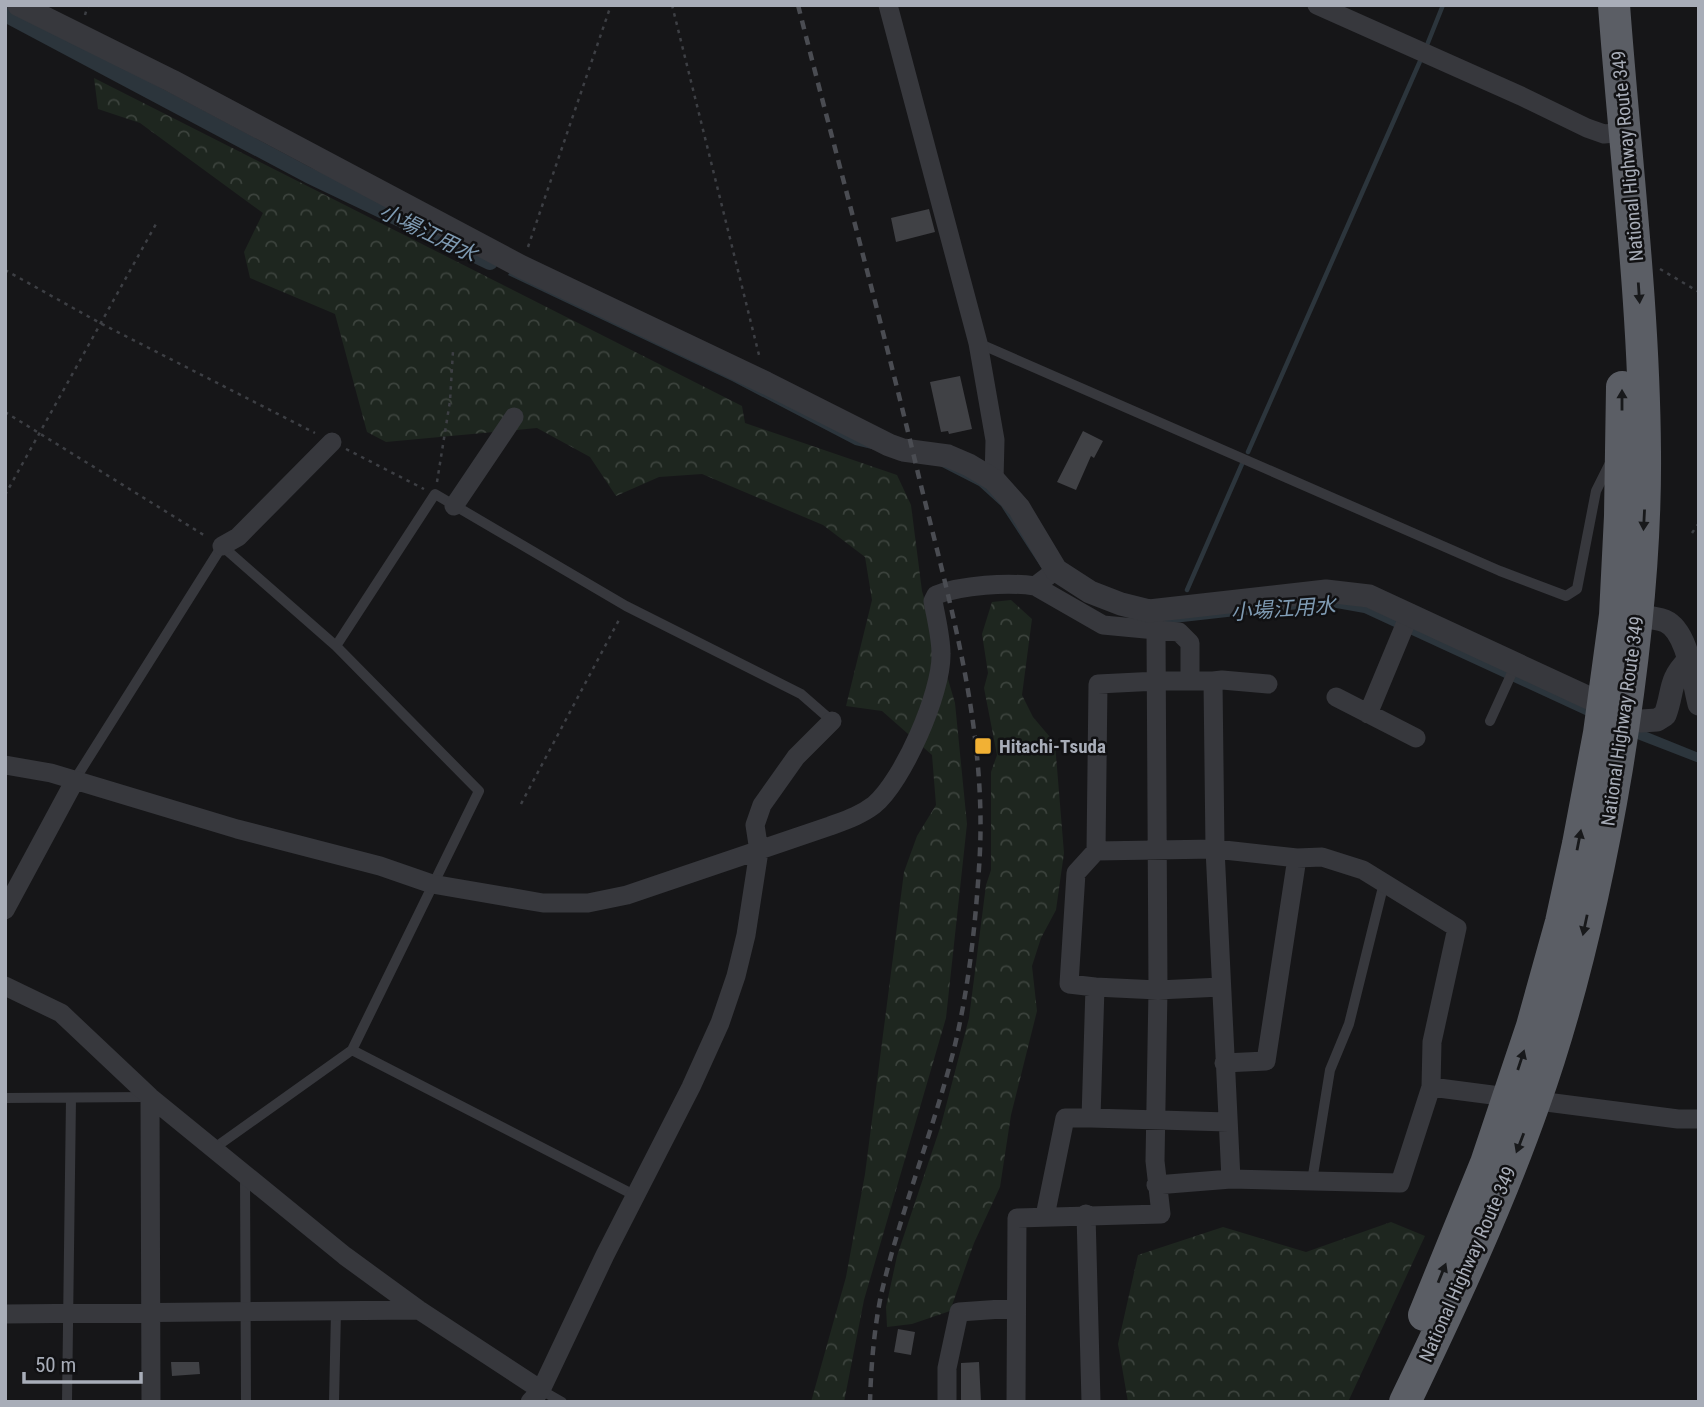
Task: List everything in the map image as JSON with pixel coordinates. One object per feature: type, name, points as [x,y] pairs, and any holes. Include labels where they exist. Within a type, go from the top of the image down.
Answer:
[{"type":"highway","name":"National Highway Route 349","points":[[1595,5],[1637,265],[1645,453],[1644,514],[1626,616]]},
{"type":"highway","name":"National Highway Route 349","points":[[1405,1402],[1473,1258],[1522,1100],[1578,958],[1604,845],[1622,736],[1626,616],[1614,133],[1614,5]]},
{"type":"highway","name":"National Highway Route 349","points":[[1382,1402],[1428,1306],[1486,1163],[1522,1100]]},
{"type":"street","points":[[19,5],[172,80],[522,267],[766,383],[888,445],[903,450],[948,456],[970,465],[995,480],[1018,508],[1056,570],[1090,592],[1149,611],[1326,591],[1369,596],[1406,623],[1512,672],[1589,698]]},
{"type":"street","points":[[888,5],[978,343],[995,440],[995,480]]},
{"type":"street","points":[[1317,5],[1509,90],[1587,128],[1614,133]]},
{"type":"street","points":[[454,506],[514,417]]},
{"type":"street","points":[[222,547],[238,537],[332,442]]},
{"type":"street","points":[[1035,586],[1056,570]]},
{"type":"street","points":[[5,765],[51,773],[237,829],[380,866],[432,884],[543,903],[588,903],[627,895],[759,851],[857,816],[875,804],[890,788],[928,713],[937,688],[941,654],[933,601],[936,594],[1021,584],[1035,586],[1103,625],[1179,632],[1190,643],[1190,681]]},
{"type":"street","points":[[1626,616],[1664,621],[1675,628],[1682,638],[1699,704]]},
{"type":"street","points":[[1368,714],[1406,623]]},
{"type":"street","points":[[1016,1402],[1017,1218],[1161,1214],[1156,1185],[1156,630]]},
{"type":"street","points":[[1641,722],[1657,720],[1665,715],[1670,703],[1672,681],[1688,661]]},
{"type":"street","points":[[1221,987],[1158,990],[1069,984],[1076,873],[1096,851],[1098,684],[1222,680],[1268,684]]},
{"type":"street","points":[[1213,681],[1215,849],[1231,1179]]},
{"type":"street","points":[[1336,697],[1416,738]]},
{"type":"street","points":[[5,986],[61,1013],[150,1097],[345,1256],[535,1396],[691,1087],[720,1023],[746,935],[759,851],[755,825],[762,805],[796,757],[832,721]]},
{"type":"street","points":[[5,910],[74,782]]},
{"type":"street","points":[[1096,851],[1215,849],[1297,858],[1322,857],[1363,870],[1457,928],[1432,1042],[1431,1087],[1400,1182],[1231,1179],[1156,1185]]},
{"type":"street","points":[[1224,1063],[1266,1061],[1297,858]]},
{"type":"street","points":[[1091,1118],[1095,987]]},
{"type":"street","points":[[1431,1087],[1522,1100],[1699,1119]]},
{"type":"street","points":[[150,1097],[151,1402]]},
{"type":"street","points":[[1045,1216],[1065,1118],[1228,1122]]},
{"type":"street","points":[[1086,1214],[1091,1402]]},
{"type":"street","points":[[947,1402],[947,1368],[959,1312],[1016,1308]]},
{"type":"street","points":[[5,1314],[419,1310]]},
{"type":"lane","points":[[978,343],[1500,571],[1566,596],[1577,589],[1596,491],[1622,439]]},
{"type":"lane","points":[[336,646],[435,494],[626,606],[801,694],[832,721]]},
{"type":"lane","points":[[74,782],[222,547],[336,646],[479,791],[352,1050],[213,1149]]},
{"type":"lane","points":[[1490,720],[1512,672]]},
{"type":"lane","points":[[1312,1181],[1330,1070],[1349,1024],[1384,883]]},
{"type":"lane","points":[[352,1050],[636,1196]]},
{"type":"lane","points":[[5,1098],[150,1097]]},
{"type":"lane","points":[[67,1402],[71,1098]]},
{"type":"lane","points":[[245,1174],[246,1402]]},
{"type":"lane","points":[[334,1402],[336,1311]]},
{"type":"lane","points":[[535,1396],[562,1402]]},
{"type":"path","points":[[522,267],[611,5]]},
{"type":"path","points":[[673,5],[766,383]]},
{"type":"path","points":[[5,495],[156,224]]},
{"type":"path","points":[[1637,265],[1652,264],[1699,292]]},
{"type":"path","points":[[5,270],[100,323],[435,494],[450,401],[453,351]]},
{"type":"path","points":[[5,412],[222,547]]},
{"type":"path","points":[[1692,533],[1699,523]]},
{"type":"path","points":[[521,804],[626,606]]},
{"type":"green space","points":[[94,78],[742,406],[745,423],[897,475],[911,505],[922,591],[955,703],[967,824],[946,1018],[864,1300],[844,1402],[811,1402],[846,1277],[865,1174],[904,872],[917,836],[936,805],[932,755],[882,711],[846,706],[872,600],[865,557],[823,525],[702,474],[659,477],[616,496],[590,457],[537,428],[386,442],[367,432],[335,314],[250,278],[244,252],[263,213],[140,123],[98,109]]},
{"type":"green space","points":[[1011,600],[1032,619],[1022,695],[1033,717],[1055,743],[1064,853],[1056,910],[1041,938],[1032,966],[1037,1011],[1011,1115],[1000,1187],[974,1243],[950,1311],[912,1324],[887,1327],[886,1307],[897,1256],[941,1125],[969,1018],[986,885],[991,870],[991,772],[997,755],[984,688],[988,673],[982,634],[992,602]]},
{"type":"green space","points":[[1391,1222],[1425,1236],[1348,1402],[1128,1402],[1118,1344],[1138,1255],[1223,1227],[1306,1252]]},
{"type":"water","points":[[512,268],[984,480],[1049,567],[1042,569],[1001,506],[979,486],[938,465],[855,445],[732,381],[508,275]]},
{"type":"water","points":[[1349,599],[1699,753],[1699,763],[1637,739],[1364,613],[1325,606],[1147,626],[1147,617]]},
{"type":"building","points":[[929,209],[935,232],[896,242],[891,218]]},
{"type":"building","points":[[960,376],[972,429],[949,434],[948,431],[941,432],[930,382]]},
{"type":"building","points":[[1083,431],[1103,441],[1094,458],[1091,456],[1076,490],[1057,482]]},
{"type":"building","points":[[898,1329],[915,1332],[911,1355],[894,1352]]},
{"type":"building","points":[[171,1362],[199,1362],[200,1374],[172,1376]]},
{"type":"building","points":[[979,1362],[981,1402],[961,1402],[961,1363]]},
{"type":"waterway","points":[[1427,45],[1443,5]]},
{"type":"waterway","name":"小場江用水","points":[[5,14],[308,175],[490,262]]},
{"type":"waterway","points":[[1248,452],[1421,59]]},
{"type":"waterway","points":[[1187,590],[1242,464]]},
{"type":"railway","points":[[798,5],[953,615],[972,715],[978,766],[979,868],[967,984],[945,1083],[897,1234],[881,1295],[873,1348],[870,1402]]},
{"type":"place","name":"Hitachi-Tsuda","points":[[983,746]]}]
